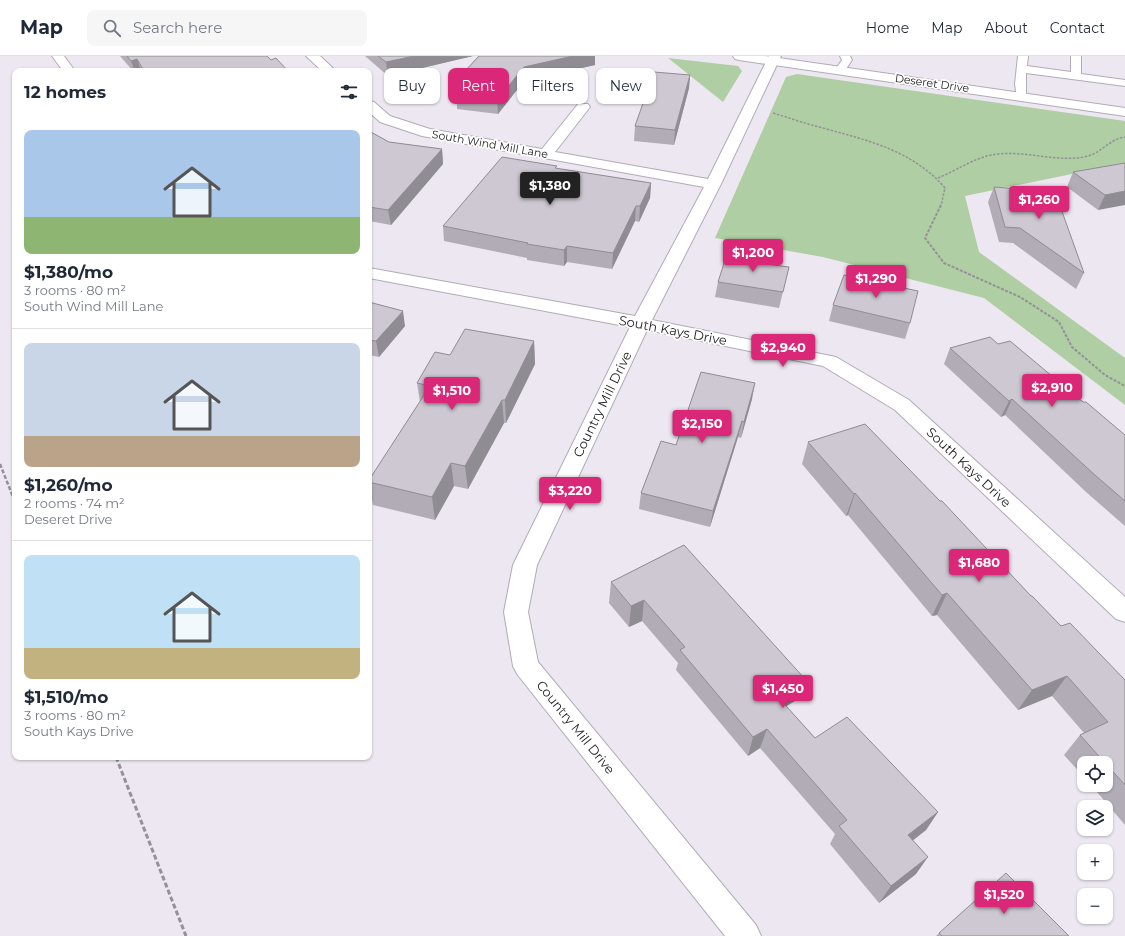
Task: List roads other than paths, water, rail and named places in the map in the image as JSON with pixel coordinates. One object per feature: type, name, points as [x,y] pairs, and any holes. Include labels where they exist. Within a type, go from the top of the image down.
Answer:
[{"type":"street","points":[[58,56],[67,68]]},
{"type":"street","points":[[312,56],[326,68]]},
{"type":"street","name":"Deseret Drive","points":[[739,56],[774,58],[840,70],[1125,112]]},
{"type":"street","name":"Country Mill Drive","points":[[744,936],[526,666],[516,612],[525,565],[642,323],[713,184],[774,58]]},
{"type":"street","name":"South Wind Mill Lane","points":[[372,107],[386,119],[427,133],[713,184]]},
{"type":"street","points":[[546,154],[584,107]]},
{"type":"street","name":"South Kays Drive","points":[[372,274],[642,323],[829,362],[902,405],[1125,612]]},
{"type":"lane","points":[[840,70],[847,60],[846,56]]},
{"type":"lane","points":[[1021,96],[1020,84],[1023,69],[1023,56]]},
{"type":"lane","points":[[1076,56],[1076,76]]},
{"type":"lane","points":[[1023,69],[1125,83]]}]
